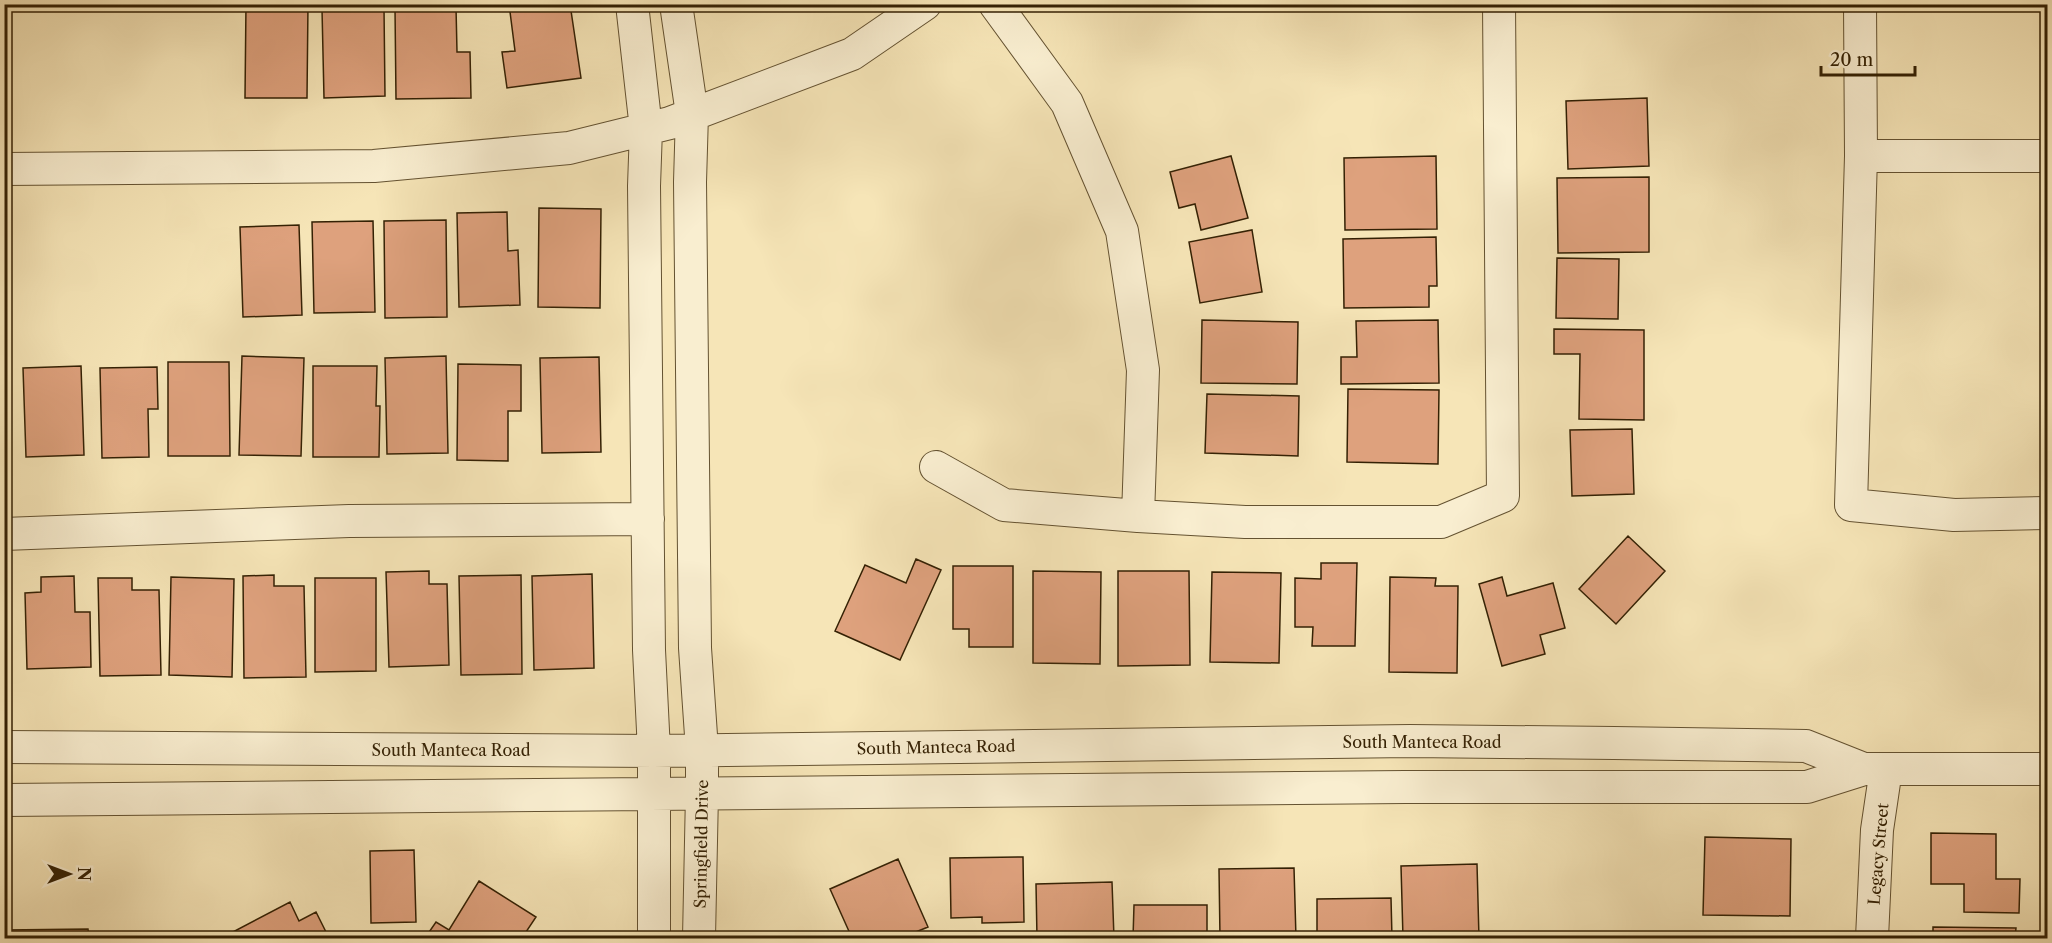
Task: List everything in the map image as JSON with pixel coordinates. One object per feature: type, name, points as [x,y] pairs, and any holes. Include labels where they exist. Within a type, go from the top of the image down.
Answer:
[{"type":"street","points":[[632,4],[646,129],[644,186],[649,650],[654,751],[654,939]]},
{"type":"street","name":"Springfield Drive","points":[[676,4],[692,114],[690,182],[695,648],[702,750],[699,939]]},
{"type":"street","points":[[4,169],[374,166],[569,148],[646,129],[692,114],[852,54],[925,4]]},
{"type":"street","points":[[995,4],[1067,103],[1122,231],[1143,370],[1138,516]]},
{"type":"street","points":[[936,467],[1004,505],[1245,522],[1441,522],[1503,496],[1499,4]]},
{"type":"street","points":[[1860,4],[1861,156],[1851,506],[1954,515],[2048,513]]},
{"type":"street","points":[[1861,156],[2048,156]]},
{"type":"street","points":[[4,534],[349,521],[648,519]]},
{"type":"street","name":"South Manteca Road","points":[[4,747],[654,751],[1410,741],[1806,746],[1875,769]]},
{"type":"street","name":"South Manteca Road","points":[[4,800],[1416,787],[1807,787],[1875,769],[2048,769]]},
{"type":"street","name":"Legacy Street","points":[[1872,939],[1877,830],[1875,769]]},
{"type":"building","points":[[246,4],[308,4],[307,98],[245,98]]},
{"type":"building","points":[[509,4],[570,4],[581,78],[507,88],[502,52],[515,51]]},
{"type":"building","points":[[456,7],[457,52],[470,52],[471,98],[396,99],[395,8]]},
{"type":"building","points":[[384,8],[385,96],[324,98],[322,9]]},
{"type":"building","points":[[1647,98],[1649,166],[1568,169],[1566,101]]},
{"type":"building","points":[[1231,156],[1248,218],[1201,230],[1195,204],[1179,208],[1170,172]]},
{"type":"building","points":[[1436,156],[1437,229],[1345,230],[1344,158]]},
{"type":"building","points":[[1649,177],[1649,252],[1558,253],[1557,178]]},
{"type":"building","points":[[539,208],[601,209],[600,308],[538,307]]},
{"type":"building","points":[[507,212],[508,251],[518,250],[520,305],[459,307],[457,213]]},
{"type":"building","points":[[446,220],[447,317],[385,318],[384,221]]},
{"type":"building","points":[[373,221],[375,312],[314,313],[312,222]]},
{"type":"building","points":[[299,225],[302,315],[243,317],[240,227]]},
{"type":"building","points":[[1252,230],[1262,292],[1200,303],[1189,242]]},
{"type":"building","points":[[1436,237],[1437,286],[1429,286],[1429,307],[1344,308],[1343,239]]},
{"type":"building","points":[[1557,258],[1619,259],[1618,319],[1556,318]]},
{"type":"building","points":[[1202,320],[1298,322],[1297,384],[1201,383]]},
{"type":"building","points":[[1438,320],[1439,383],[1341,384],[1341,357],[1357,357],[1356,321]]},
{"type":"building","points":[[1554,329],[1644,330],[1644,420],[1579,419],[1580,354],[1554,354]]},
{"type":"building","points":[[242,356],[304,358],[301,456],[239,455]]},
{"type":"building","points":[[446,356],[448,453],[387,454],[385,358]]},
{"type":"building","points":[[599,357],[601,452],[542,453],[540,358]]},
{"type":"building","points":[[168,362],[229,362],[230,456],[168,456]]},
{"type":"building","points":[[458,364],[521,365],[521,411],[508,411],[508,461],[457,460]]},
{"type":"building","points":[[81,366],[84,455],[26,457],[23,368]]},
{"type":"building","points":[[313,366],[377,366],[376,406],[380,406],[379,457],[313,457]]},
{"type":"building","points":[[157,367],[158,409],[148,409],[149,457],[102,458],[100,368]]},
{"type":"building","points":[[1348,389],[1439,390],[1438,464],[1347,462]]},
{"type":"building","points":[[1207,394],[1299,396],[1298,456],[1205,453]]},
{"type":"building","points":[[1632,429],[1634,494],[1572,496],[1570,430]]},
{"type":"building","points":[[1628,536],[1665,571],[1616,624],[1579,589]]},
{"type":"building","points":[[916,559],[941,570],[900,660],[835,631],[865,565],[906,583]]},
{"type":"building","points":[[1321,563],[1357,563],[1355,646],[1312,646],[1313,627],[1295,627],[1295,578],[1321,579]]},
{"type":"building","points":[[953,566],[1013,566],[1013,647],[969,647],[969,629],[953,629]]},
{"type":"building","points":[[429,571],[429,584],[447,584],[449,665],[389,667],[386,572]]},
{"type":"building","points":[[1033,571],[1101,572],[1100,664],[1033,663]]},
{"type":"building","points":[[1118,571],[1189,571],[1190,665],[1118,666]]},
{"type":"building","points":[[1212,572],[1281,573],[1279,663],[1210,662]]},
{"type":"building","points":[[592,574],[594,668],[534,670],[532,576]]},
{"type":"building","points":[[274,575],[274,586],[304,586],[306,677],[244,678],[243,576]]},
{"type":"building","points":[[521,575],[522,674],[461,675],[459,576]]},
{"type":"building","points":[[74,576],[75,612],[90,612],[91,667],[27,669],[25,593],[41,592],[41,577]]},
{"type":"building","points":[[171,577],[234,579],[232,677],[169,675]]},
{"type":"building","points":[[1390,577],[1436,578],[1435,586],[1458,586],[1457,673],[1389,672]]},
{"type":"building","points":[[1502,577],[1507,596],[1553,583],[1565,628],[1540,635],[1545,654],[1502,666],[1479,584]]},
{"type":"building","points":[[98,578],[132,578],[132,590],[159,590],[161,675],[100,676]]},
{"type":"building","points":[[315,578],[376,578],[376,671],[315,672]]},
{"type":"building","points":[[1931,833],[1996,834],[1996,879],[2020,879],[2019,913],[1964,912],[1964,884],[1931,884]]},
{"type":"building","points":[[1705,837],[1791,839],[1790,916],[1703,915]]},
{"type":"building","points":[[414,850],[416,922],[371,923],[370,851]]},
{"type":"building","points":[[1023,857],[1024,922],[982,923],[982,917],[951,918],[950,858]]},
{"type":"building","points":[[898,859],[928,927],[901,938],[852,938],[830,889]]},
{"type":"building","points":[[1477,864],[1479,938],[1403,938],[1401,866]]},
{"type":"building","points":[[1294,868],[1296,938],[1220,938],[1219,869]]},
{"type":"building","points":[[479,881],[536,917],[522,938],[425,938],[436,922],[449,930]]},
{"type":"building","points":[[1112,882],[1114,938],[1037,938],[1036,884]]},
{"type":"building","points":[[1391,898],[1392,938],[1317,938],[1317,899]]},
{"type":"building","points":[[290,902],[299,921],[316,912],[329,938],[232,938],[229,934]]},
{"type":"building","points":[[1134,905],[1207,905],[1207,938],[1133,938]]},
{"type":"building","points":[[1933,927],[2016,928],[2015,938],[1933,938]]},
{"type":"building","points":[[88,929],[89,938],[4,938],[4,930]]}]
